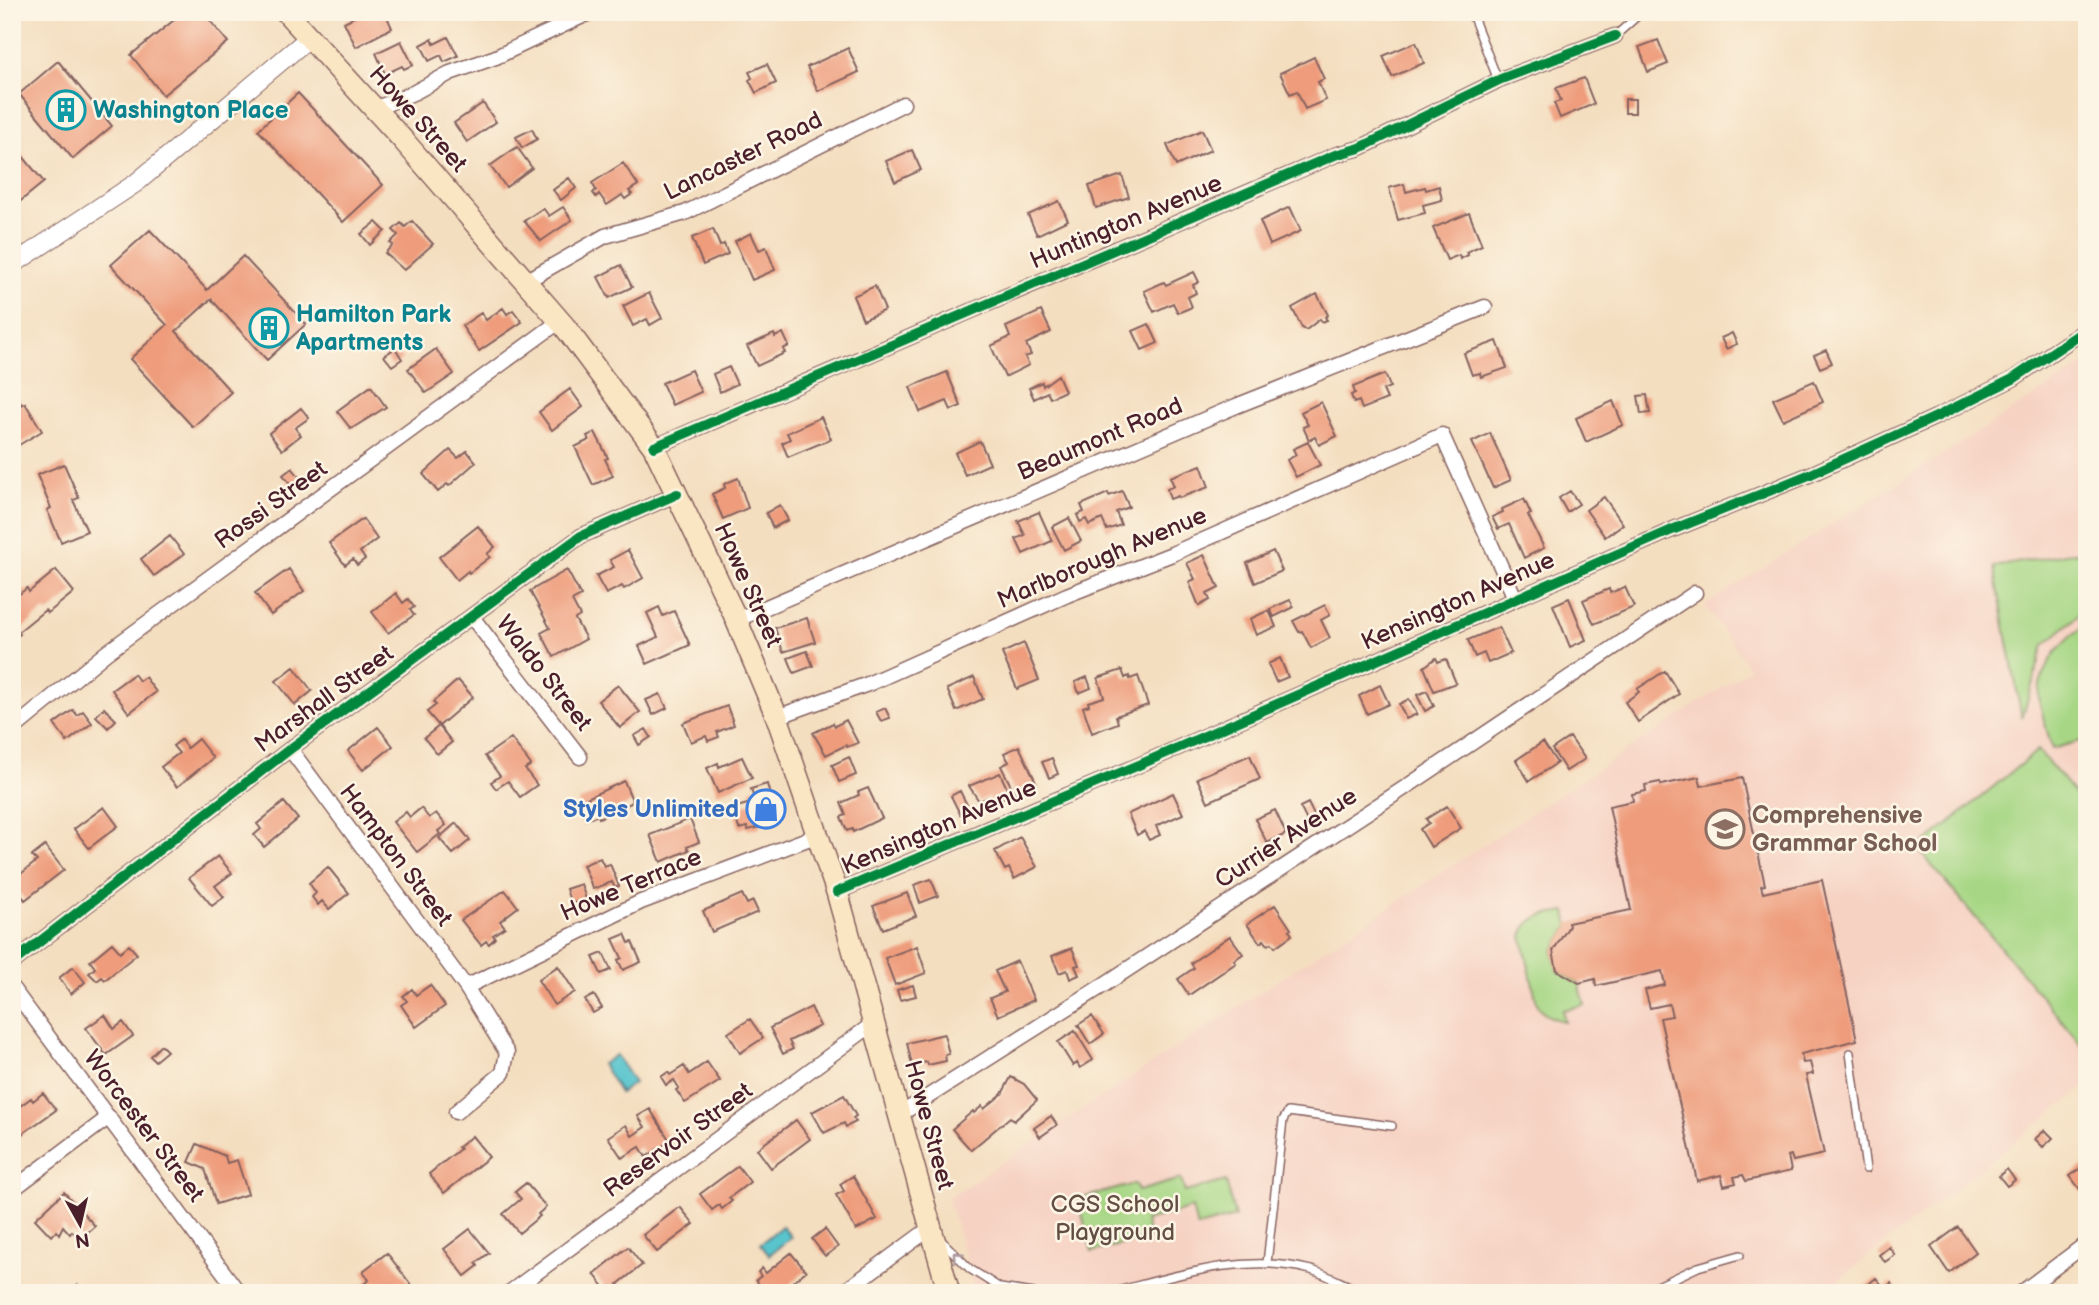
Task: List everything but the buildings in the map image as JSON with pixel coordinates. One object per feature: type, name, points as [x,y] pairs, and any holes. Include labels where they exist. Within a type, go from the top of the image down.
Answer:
[{"type":"main road","name":"Howe Street","points":[[286,12],[560,321],[654,447],[736,620],[776,717],[818,835],[837,892],[949,1293]]},
{"type":"street","points":[[374,109],[450,73],[541,37],[591,12]]},
{"type":"street","name":"Huntington Avenue","points":[[654,447],[1335,155],[1360,148],[1498,81],[1615,36]]},
{"type":"street","points":[[12,265],[136,183],[310,37]]},
{"type":"street","name":"Lancaster Road","points":[[526,281],[605,236],[685,213],[903,104]]},
{"type":"street","name":"Beaumont Road","points":[[736,620],[1236,406],[1485,307]]},
{"type":"street","name":"Rossi Street","points":[[12,730],[106,653],[560,321]]},
{"type":"street","name":"Kensington Avenue","points":[[837,892],[1163,754],[1672,530],[1811,474],[2013,379],[2087,329]]},
{"type":"street","name":"Marlborough Avenue","points":[[776,717],[868,684],[1067,595],[1172,554],[1442,435],[1515,598]]},
{"type":"street","name":"Marshall Street","points":[[12,963],[290,749],[581,536],[677,494]]},
{"type":"street","name":"Currier Avenue","points":[[899,1115],[1409,785],[1695,593]]},
{"type":"street","name":"Waldo Street","points":[[472,617],[580,757]]},
{"type":"street","name":"Hampton Street","points":[[290,749],[466,987],[508,1053],[503,1073],[456,1112]]},
{"type":"street","name":"Howe Terrace","points":[[466,987],[641,902],[818,835]]},
{"type":"street","name":"Worcester Street","points":[[12,988],[239,1293]]},
{"type":"street","name":"Reservoir Street","points":[[509,1293],[874,1023]]},
{"type":"street","points":[[12,1190],[109,1117]]},
{"type":"street","points":[[842,1293],[929,1228]]},
{"type":"street","points":[[2021,1293],[2087,1243]]},
{"type":"lane","points":[[1471,12],[1498,81]]},
{"type":"lane","points":[[1615,36],[1642,12]]},
{"type":"lane","points":[[1850,1053],[1867,1169]]},
{"type":"lane","points":[[1267,1263],[1283,1120],[1288,1112],[1392,1126]]},
{"type":"lane","points":[[929,1228],[970,1269],[990,1282],[1000,1288],[1034,1293]]},
{"type":"lane","points":[[1643,1293],[1698,1268],[1740,1255]]},
{"type":"lane","points":[[1110,1293],[1234,1264],[1267,1263],[1312,1270],[1365,1293]]},
{"type":"shaded area","name":"Comprehensive Grammar School","points":[[2087,363],[2087,1085],[1822,1293],[976,1293],[948,1198],[1750,669],[1705,605]]},
{"type":"green space","points":[[2087,550],[2087,578],[2079,615],[2044,645],[2022,718],[1994,567]]},
{"type":"green space","points":[[2087,625],[2087,739],[2052,749],[2040,703],[2041,680],[2056,652],[2070,637]]},
{"type":"green space","points":[[2038,750],[2087,808],[2087,1041],[2082,1045],[1918,849]]},
{"type":"green space","points":[[1566,911],[1569,926],[1553,951],[1557,970],[1579,983],[1585,1005],[1562,1010],[1565,1021],[1548,1015],[1537,1003],[1522,936],[1534,920]]},
{"type":"green space","name":"CGS School Playground","points":[[1181,1179],[1185,1192],[1226,1181],[1235,1217],[1197,1227],[1192,1208],[1145,1221],[1149,1237],[1092,1252],[1078,1199],[1135,1184],[1138,1191]]},
{"type":"water","points":[[616,1055],[634,1083],[620,1093],[602,1064]]},
{"type":"water","points":[[782,1226],[791,1237],[769,1255],[760,1244]]},
{"type":"cycle path","points":[[654,447],[1335,155],[1360,148],[1501,79],[1615,36]]},
{"type":"cycle path","points":[[837,892],[1139,765],[1672,530],[1811,474],[2013,379],[2087,329]]},
{"type":"cycle path","points":[[12,963],[290,749],[581,536],[677,494]]},
{"type":"place","name":"Washington Place","points":[[66,110]]},
{"type":"place","name":"Hamilton Park Apartments","points":[[269,328]]},
{"type":"place","name":"Styles Unlimited","points":[[766,809]]},
{"type":"place","name":"Comprehensive Grammar School","points":[[1725,829]]}]
